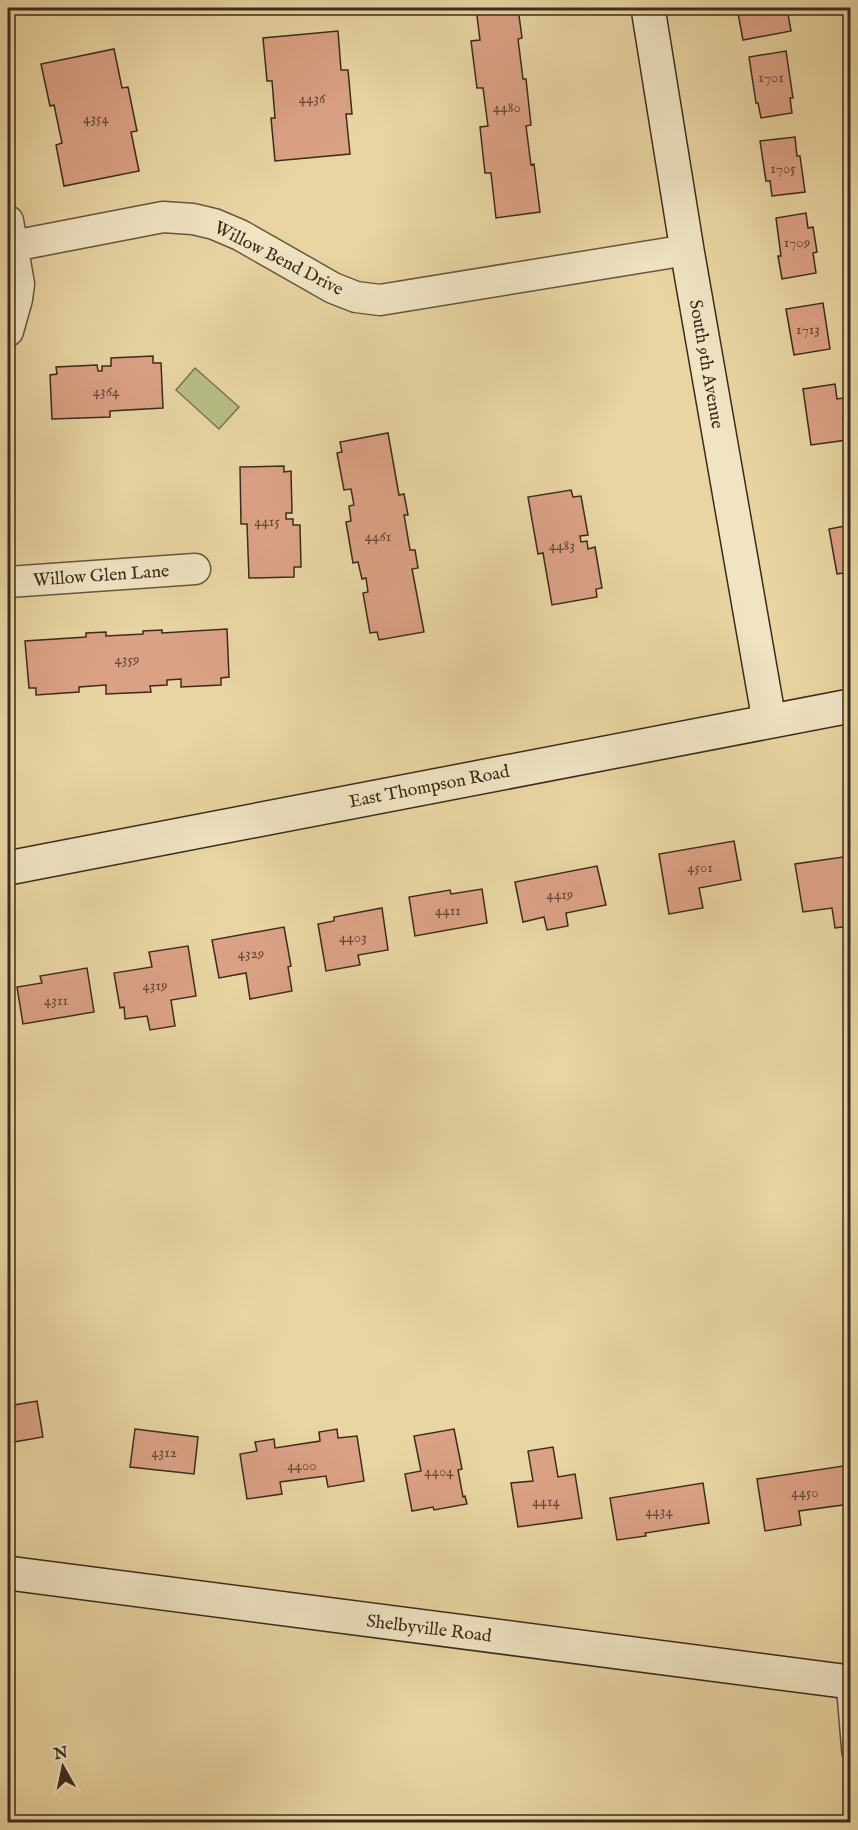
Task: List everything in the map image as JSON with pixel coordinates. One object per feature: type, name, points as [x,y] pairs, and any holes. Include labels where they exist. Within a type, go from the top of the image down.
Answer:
[{"type":"main road","name":"South 9th Avenue","points":[[648,8],[687,250],[769,720]]},
{"type":"main road","name":"East Thompson Road","points":[[8,868],[850,706]]},
{"type":"main road","name":"Shelbyville Road","points":[[8,1573],[847,1682]]},
{"type":"street","name":"Willow Bend Drive","points":[[9,238],[163,217],[193,219],[214,224],[240,235],[333,288],[356,297],[380,300],[687,250]]},
{"type":"street","points":[[8,331],[19,285],[9,238]]},
{"type":"street","name":"Willow Glen Lane","points":[[8,582],[195,569]]},
{"type":"lane","points":[[847,1682],[850,1753]]},
{"type":"green space","points":[[195,368],[239,407],[219,429],[176,390]]},
{"type":"building","points":[[476,8],[518,8],[522,38],[518,39],[523,79],[526,79],[531,125],[526,126],[540,212],[496,218],[491,173],[485,173],[480,127],[488,126],[483,88],[477,88],[471,41],[480,40]]},
{"type":"building","points":[[737,8],[787,8],[791,31],[743,40]]},
{"type":"building","points":[[338,31],[341,70],[348,70],[352,114],[346,114],[350,154],[275,161],[271,118],[275,118],[272,81],[267,81],[263,38]]},
{"type":"building","points":[[114,49],[122,88],[128,87],[137,131],[131,132],[139,171],[64,186],[56,145],[62,143],[54,105],[50,106],[41,64]]},
{"type":"building","points":[[786,51],[793,98],[790,98],[792,113],[761,118],[758,103],[756,103],[749,57]]},
{"type":"building","points":[[795,137],[805,192],[772,196],[770,181],[766,181],[760,141]]},
{"type":"building","points":[[806,213],[808,228],[813,227],[817,252],[813,253],[816,273],[782,279],[776,218]]},
{"type":"building","points":[[823,303],[830,349],[794,355],[786,309]]},
{"type":"building","points":[[153,356],[153,363],[161,363],[163,408],[110,411],[110,417],[52,419],[50,375],[57,374],[56,367],[97,365],[98,371],[102,371],[102,366],[111,366],[111,358]]},
{"type":"building","points":[[835,384],[837,399],[850,397],[850,415],[843,416],[847,440],[811,445],[803,389]]},
{"type":"building","points":[[388,433],[399,495],[404,494],[408,515],[404,515],[410,550],[415,550],[418,568],[412,569],[424,632],[379,640],[377,632],[370,633],[363,593],[368,592],[366,578],[362,579],[358,562],[353,563],[346,522],[351,521],[349,506],[354,505],[351,489],[344,490],[337,453],[342,452],[340,442]]},
{"type":"building","points":[[284,466],[284,472],[291,471],[292,513],[286,513],[286,519],[293,519],[293,525],[300,525],[301,567],[294,567],[294,577],[249,578],[247,524],[241,524],[240,467]]},
{"type":"building","points":[[571,490],[573,497],[581,496],[588,535],[580,536],[581,542],[587,541],[588,549],[595,547],[602,588],[596,589],[597,597],[552,605],[543,553],[538,554],[528,497]]},
{"type":"building","points":[[850,525],[850,572],[837,574],[829,529]]},
{"type":"building","points":[[227,629],[229,677],[221,678],[221,685],[181,687],[181,679],[167,680],[167,685],[150,686],[151,692],[106,694],[106,685],[79,687],[79,692],[36,695],[36,688],[29,688],[25,641],[86,637],[86,633],[106,632],[106,636],[143,634],[143,631],[162,630],[162,633]]},
{"type":"building","points":[[734,841],[741,880],[699,888],[703,908],[669,914],[659,854]]},
{"type":"building","points":[[850,856],[850,926],[835,928],[832,908],[803,912],[795,864]]},
{"type":"building","points":[[597,866],[606,905],[566,913],[568,926],[547,930],[544,917],[523,922],[515,882]]},
{"type":"building","points":[[482,889],[487,923],[415,936],[409,897],[450,890],[451,894]]},
{"type":"building","points":[[382,908],[388,950],[358,955],[360,965],[326,971],[318,924],[334,921],[334,917]]},
{"type":"building","points":[[284,927],[291,966],[288,967],[292,991],[250,999],[246,973],[219,978],[212,940]]},
{"type":"building","points":[[188,946],[196,996],[171,1000],[175,1026],[150,1030],[147,1016],[125,1019],[124,1007],[120,1008],[114,973],[152,967],[149,952]]},
{"type":"building","points":[[87,968],[94,1012],[23,1024],[17,987],[42,983],[40,976]]},
{"type":"building","points":[[37,1401],[43,1437],[8,1443],[8,1406]]},
{"type":"building","points":[[135,1429],[198,1437],[194,1474],[130,1467]]},
{"type":"building","points":[[337,1429],[338,1438],[357,1436],[364,1481],[328,1487],[326,1476],[280,1482],[282,1494],[247,1499],[240,1454],[257,1451],[255,1442],[274,1439],[275,1448],[320,1441],[319,1432]]},
{"type":"building","points":[[454,1429],[462,1469],[458,1470],[463,1497],[465,1496],[467,1504],[412,1511],[405,1474],[421,1471],[414,1436]]},
{"type":"building","points":[[553,1447],[558,1477],[575,1474],[582,1518],[518,1527],[511,1483],[533,1481],[528,1451]]},
{"type":"building","points":[[850,1465],[850,1504],[799,1511],[801,1525],[765,1531],[757,1479]]},
{"type":"building","points":[[703,1483],[709,1523],[617,1540],[610,1498]]}]
